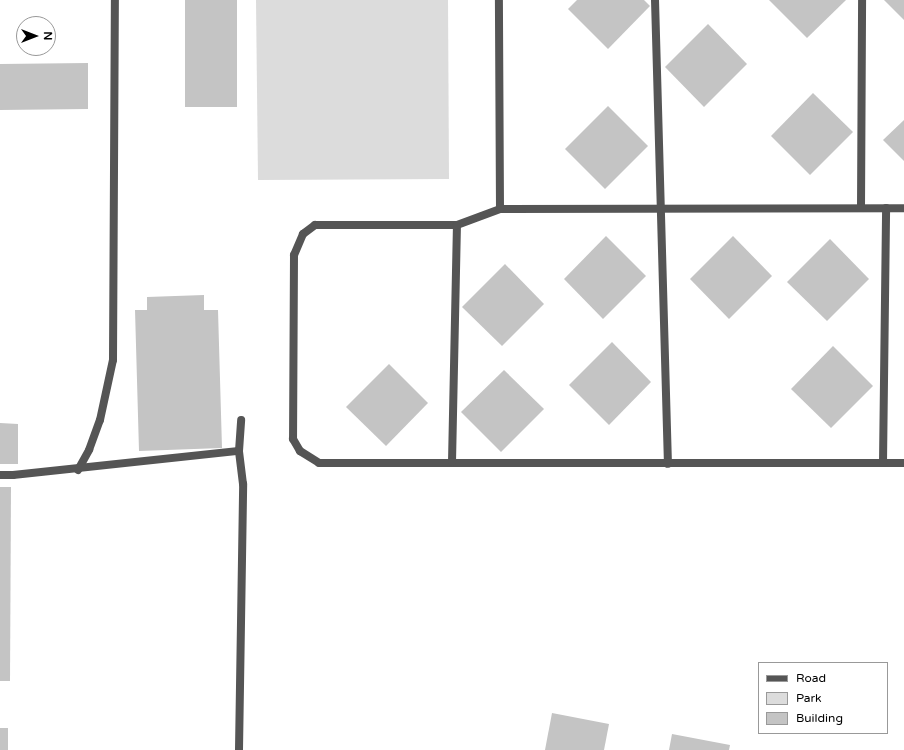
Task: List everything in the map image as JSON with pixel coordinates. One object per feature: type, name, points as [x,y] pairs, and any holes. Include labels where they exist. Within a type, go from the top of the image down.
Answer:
[{"type":"street","points":[[78,470],[89,450],[100,420],[113,360],[115,0]]},
{"type":"street","points":[[499,0],[500,209]]},
{"type":"street","points":[[655,0],[668,464]]},
{"type":"street","points":[[861,208],[862,0]]},
{"type":"street","points":[[883,463],[886,208]]},
{"type":"street","points":[[904,208],[500,209],[457,225],[315,225],[303,234],[294,255],[293,439],[300,452],[319,463],[904,463]]},
{"type":"street","points":[[452,462],[457,225]]},
{"type":"street","points":[[239,750],[243,484],[239,451],[241,420]]},
{"type":"street","points":[[0,475],[78,470],[239,451]]},
{"type":"green space","points":[[256,0],[448,0],[449,179],[258,180]]},
{"type":"building","points":[[185,0],[237,0],[237,107],[185,107]]},
{"type":"building","points":[[577,0],[644,0],[650,6],[608,49],[568,9]]},
{"type":"building","points":[[769,0],[846,0],[807,38]]},
{"type":"building","points":[[884,0],[904,0],[904,20]]},
{"type":"building","points":[[708,24],[747,64],[704,107],[665,67]]},
{"type":"building","points":[[88,63],[88,109],[0,110],[0,64]]},
{"type":"building","points":[[813,93],[853,132],[810,175],[771,136]]},
{"type":"building","points":[[608,106],[648,146],[605,189],[565,149]]},
{"type":"building","points":[[904,120],[904,161],[883,140]]},
{"type":"building","points":[[606,236],[646,276],[603,319],[564,279]]},
{"type":"building","points":[[733,236],[772,276],[729,319],[690,279]]},
{"type":"building","points":[[830,239],[869,279],[827,321],[787,282]]},
{"type":"building","points":[[505,264],[544,304],[502,346],[462,307]]},
{"type":"building","points":[[204,295],[204,310],[218,310],[222,448],[139,451],[135,310],[147,310],[147,297]]},
{"type":"building","points":[[612,342],[651,382],[609,425],[569,385]]},
{"type":"building","points":[[833,346],[873,386],[831,428],[791,389]]},
{"type":"building","points":[[389,364],[428,403],[386,446],[346,407]]},
{"type":"building","points":[[504,370],[544,409],[501,452],[461,412]]},
{"type":"building","points":[[0,423],[18,424],[18,464],[0,464]]},
{"type":"building","points":[[0,487],[11,487],[10,681],[0,681]]},
{"type":"building","points":[[552,713],[609,724],[604,750],[545,750]]},
{"type":"building","points":[[0,728],[8,728],[8,750],[0,750]]},
{"type":"building","points":[[672,734],[730,745],[729,750],[669,750]]}]
